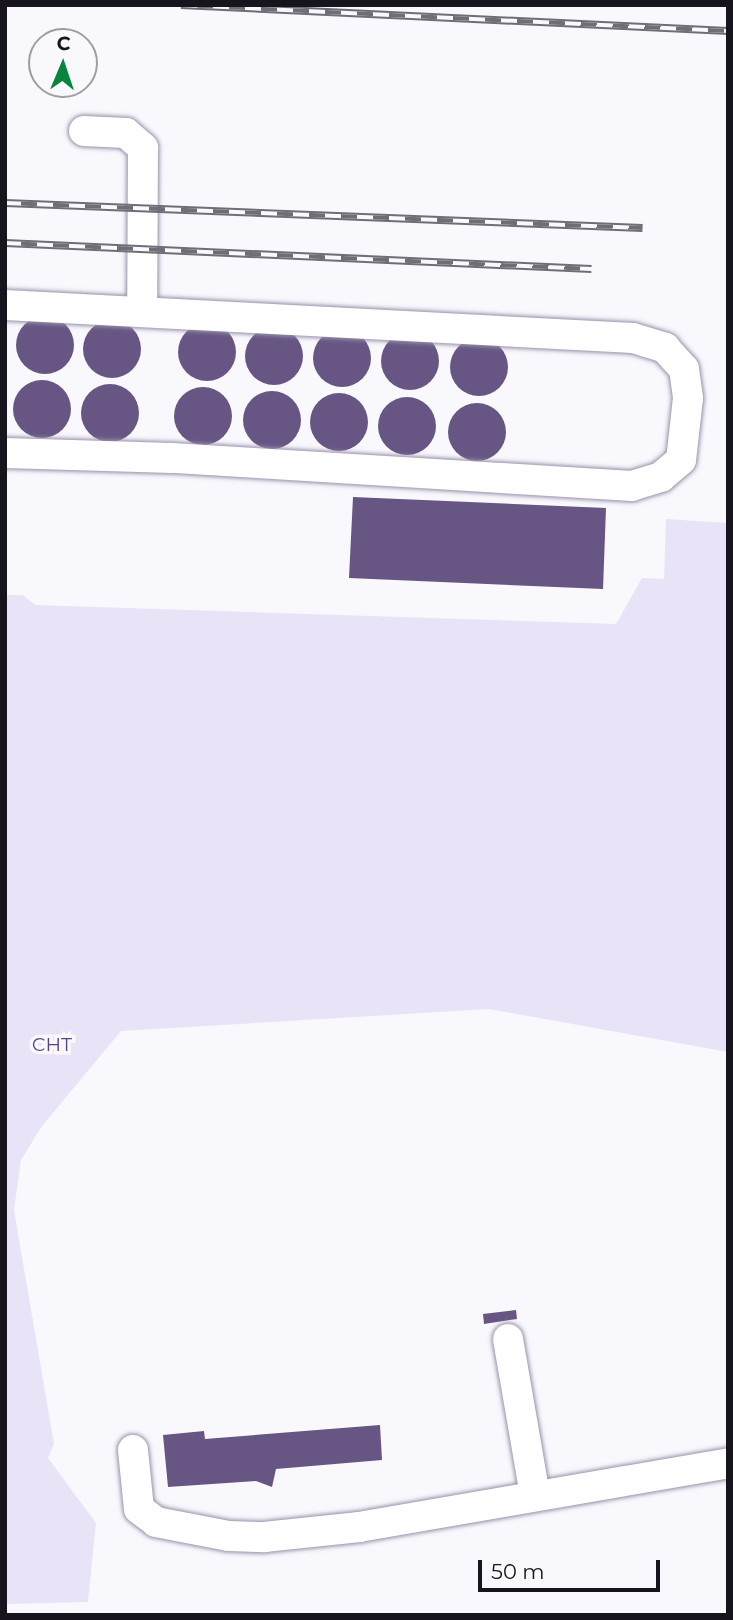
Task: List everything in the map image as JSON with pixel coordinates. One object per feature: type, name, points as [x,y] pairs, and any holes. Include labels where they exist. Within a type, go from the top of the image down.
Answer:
[{"type":"lane","points":[[83,131],[126,133],[143,148],[142,312]]},
{"type":"lane","points":[[5,305],[633,338],[665,348],[684,369],[688,398],[681,460],[661,477],[632,486],[172,458],[5,453]]},
{"type":"lane","points":[[508,1339],[535,1496]]},
{"type":"lane","points":[[133,1450],[139,1509],[168,1525],[229,1536],[359,1527],[728,1463]]},
{"type":"green space","name":"СНТ","points":[[666,519],[728,523],[728,1052],[489,1009],[121,1031],[42,1126],[21,1160],[14,1210],[54,1444],[48,1458],[96,1523],[88,1602],[5,1604],[5,595],[23,595],[35,605],[616,624],[642,578],[664,579]]},
{"type":"building","points":[[45,316],[61,321],[69,329],[74,345],[69,361],[61,369],[45,374],[29,369],[21,361],[16,345],[21,329],[29,321]]},
{"type":"building","points":[[112,320],[128,325],[136,333],[141,349],[136,365],[128,373],[112,378],[96,373],[88,365],[83,349],[88,333],[96,325]]},
{"type":"building","points":[[207,323],[223,328],[231,336],[236,352],[231,368],[223,376],[207,381],[191,376],[183,368],[178,352],[183,336],[191,328]]},
{"type":"building","points":[[274,327],[290,332],[298,340],[303,356],[298,372],[290,380],[274,385],[258,380],[250,372],[245,356],[250,340],[258,332]]},
{"type":"building","points":[[342,329],[358,334],[366,342],[371,358],[366,374],[358,382],[342,387],[326,382],[318,374],[313,358],[318,342],[326,334]]},
{"type":"building","points":[[410,332],[426,337],[434,345],[439,361],[434,377],[426,385],[410,390],[394,385],[386,377],[381,361],[386,345],[394,337]]},
{"type":"building","points":[[479,338],[495,343],[503,351],[508,367],[503,383],[495,391],[479,396],[463,391],[455,383],[450,367],[455,351],[463,343]]},
{"type":"building","points":[[36,380],[48,380],[63,388],[71,403],[71,415],[63,430],[48,438],[36,438],[21,430],[13,415],[13,403],[21,388]]},
{"type":"building","points":[[104,384],[116,384],[131,392],[139,407],[139,419],[131,434],[116,442],[104,442],[89,434],[81,419],[81,407],[89,392]]},
{"type":"building","points":[[203,387],[224,395],[232,416],[224,437],[203,445],[182,437],[174,416],[182,395]]},
{"type":"building","points":[[272,391],[293,399],[301,420],[293,441],[272,449],[251,441],[243,420],[251,399]]},
{"type":"building","points":[[333,393],[345,393],[360,401],[368,416],[368,428],[360,443],[345,451],[333,451],[318,443],[310,428],[310,416],[318,401]]},
{"type":"building","points":[[401,397],[413,397],[428,405],[436,420],[436,432],[428,447],[413,455],[401,455],[386,447],[378,432],[378,420],[386,405]]},
{"type":"building","points":[[471,403],[483,403],[498,411],[506,426],[506,438],[498,453],[483,461],[471,461],[456,453],[448,438],[448,426],[456,411]]},
{"type":"building","points":[[353,497],[606,508],[603,589],[349,578]]},
{"type":"building","points":[[516,1310],[517,1319],[484,1324],[483,1314]]},
{"type":"building","points":[[380,1425],[382,1460],[276,1469],[272,1487],[256,1481],[168,1487],[163,1435],[204,1431],[205,1439]]},
{"type":"railway","points":[[181,5],[728,31]]},
{"type":"railway","points":[[5,203],[643,228]]},
{"type":"railway","points":[[5,243],[591,269]]}]
